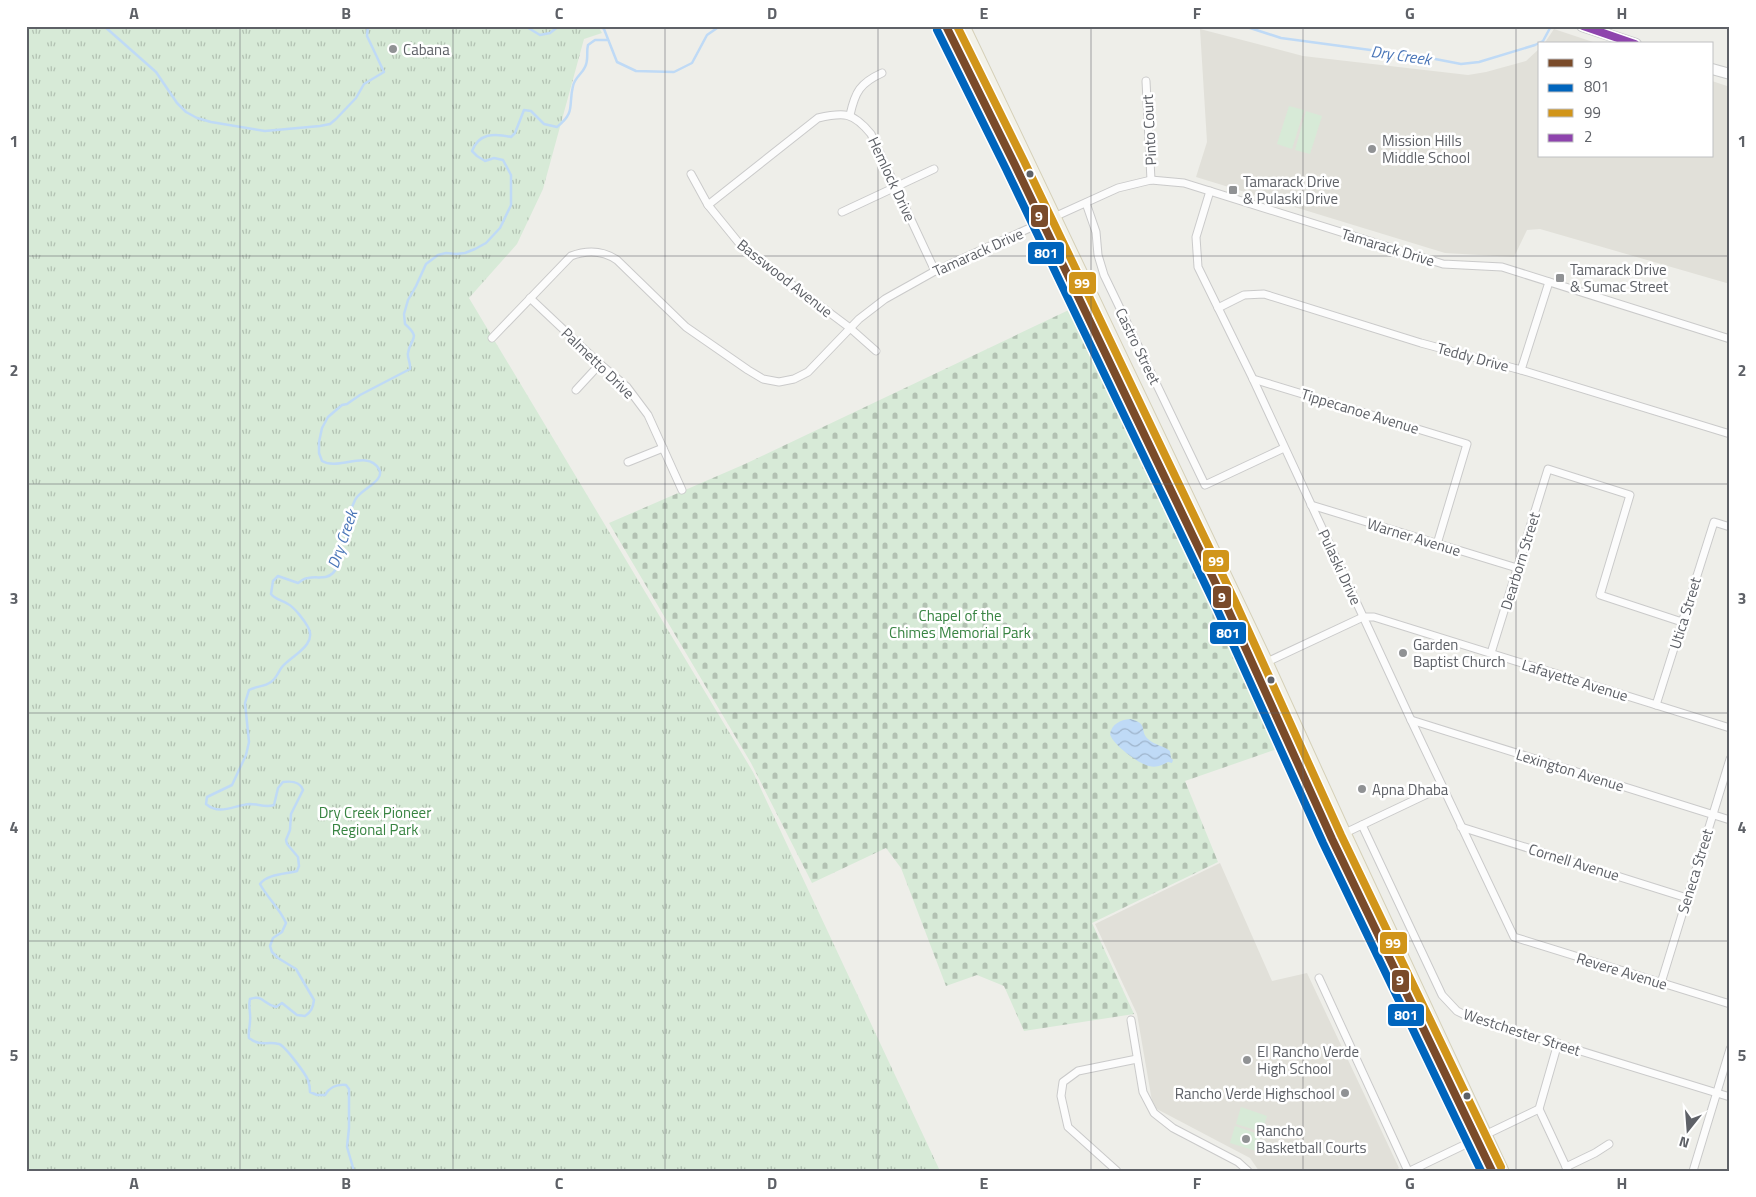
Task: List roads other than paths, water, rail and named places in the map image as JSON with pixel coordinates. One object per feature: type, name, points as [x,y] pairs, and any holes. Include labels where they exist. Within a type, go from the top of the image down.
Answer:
[{"type":"main road","points":[[946,26],[1043,223],[1258,672],[1329,833],[1481,1136],[1503,1171]]},
{"type":"main road","points":[[964,26],[1267,662],[1481,1136],[1492,1171]]},
{"type":"main road","points":[[1582,26],[1630,42]]},
{"type":"main road","points":[[1714,69],[1730,74]]},
{"type":"street","points":[[708,205],[818,118],[834,114],[850,115],[854,100],[862,86],[870,79],[882,73]]},
{"type":"street","name":"Pinto Court","points":[[1146,81],[1151,180]]},
{"type":"street","name":"Hemlock Drive","points":[[850,115],[863,124],[871,134],[935,272]]},
{"type":"street","points":[[842,212],[934,169]]},
{"type":"street","name":"Basswood Avenue","points":[[691,174],[708,205],[742,248],[850,328],[876,351]]},
{"type":"street","name":"Tamarack Drive","points":[[492,338],[571,256],[581,252],[593,251],[608,254],[617,260],[686,327],[748,370],[762,378],[779,382],[794,380],[808,372],[850,328],[885,299],[935,272],[1118,188],[1151,180],[1184,183],[1443,264],[1502,267],[1730,339]]},
{"type":"street","name":"Pulaski Drive","points":[[1210,191],[1196,237],[1198,267],[1253,379],[1514,938]]},
{"type":"street","name":"Castro Street","points":[[1086,203],[1096,232],[1098,255],[1104,276],[1205,485],[1284,448]]},
{"type":"street","points":[[1521,370],[1549,282]]},
{"type":"street","name":"Teddy Drive","points":[[1218,308],[1244,295],[1264,294],[1445,350],[1521,370],[1730,434]]},
{"type":"street","name":"Palmetto Drive","points":[[530,298],[627,387],[648,414],[682,490]]},
{"type":"street","points":[[576,390],[600,364]]},
{"type":"street","name":"Tippecanoe Avenue","points":[[1253,379],[1466,444],[1437,544]]},
{"type":"street","points":[[628,462],[663,448]]},
{"type":"street","name":"Dearborn Street","points":[[1491,654],[1548,470],[1630,495],[1600,595],[1682,622]]},
{"type":"street","name":"Warner Avenue","points":[[1311,505],[1517,568]]},
{"type":"street","name":"Utica Street","points":[[1656,705],[1714,522],[1730,527]]},
{"type":"street","points":[[1258,672],[1267,662],[1363,617]]},
{"type":"street","name":"Lafayette Avenue","points":[[1363,617],[1374,617],[1730,728]]},
{"type":"street","name":"Lexington Avenue","points":[[1411,720],[1730,820]]},
{"type":"street","name":"Seneca Street","points":[[1661,983],[1711,814],[1730,759]]},
{"type":"street","points":[[1329,833],[1345,833],[1442,787]]},
{"type":"street","name":"Westchester Street","points":[[1362,825],[1442,995],[1448,1004],[1457,1011],[1467,1016],[1730,1097]]},
{"type":"street","name":"Cornell Avenue","points":[[1462,827],[1687,898]]},
{"type":"street","name":"Revere Avenue","points":[[1514,938],[1730,1004]]},
{"type":"street","points":[[1319,978],[1409,1171],[1539,1109]]},
{"type":"street","points":[[1130,1020],[1143,1092],[1154,1113],[1173,1128],[1238,1162],[1248,1171]]},
{"type":"street","points":[[1558,1044],[1539,1109],[1567,1169],[1609,1144]]},
{"type":"street","points":[[1693,1171],[1730,1049]]},
{"type":"street","points":[[1117,1171],[1068,1127],[1061,1096],[1063,1082],[1078,1071],[1137,1059]]},
{"type":"water","points":[[1130,719],[1142,725],[1145,736],[1150,741],[1170,751],[1172,763],[1168,762],[1154,767],[1149,766],[1126,753],[1116,743],[1110,734],[1113,728],[1123,720]]},
{"type":"waterway","points":[[104,26],[156,72],[177,103],[186,112],[211,122],[265,131],[330,124],[356,98],[364,84],[384,72],[367,36],[368,26]]},
{"type":"waterway","points":[[525,26],[540,35],[550,33],[559,26]]},
{"type":"waterway","name":"Dry Creek","points":[[600,26],[604,29],[617,62],[636,71],[674,72],[692,63],[707,35],[720,26]]},
{"type":"waterway","name":"Dry Creek","points":[[1244,26],[1281,38],[1430,58],[1461,64],[1479,62],[1538,44]]},
{"type":"waterway","name":"Dry Creek","points":[[1541,42],[1550,28]]},
{"type":"waterway","name":"Dry Creek","points":[[354,1171],[347,1147],[349,1089],[346,1085],[334,1087],[325,1095],[317,1095],[310,1092],[306,1077],[286,1049],[279,1044],[257,1042],[249,1038],[250,999],[258,998],[276,1007],[282,1003],[297,1015],[305,1016],[314,1003],[296,969],[272,952],[270,946],[273,938],[282,932],[286,923],[260,884],[272,876],[297,871],[299,866],[298,857],[286,840],[290,830],[291,814],[303,790],[302,787],[297,783],[283,782],[278,788],[274,805],[271,806],[250,804],[222,810],[206,804],[207,797],[232,785],[246,755],[249,742],[245,703],[249,690],[266,685],[273,680],[282,667],[307,645],[309,639],[308,627],[299,614],[291,606],[271,594],[273,581],[278,576],[298,583],[305,578],[324,577],[333,573],[337,566],[338,547],[342,533],[355,500],[357,496],[379,478],[379,469],[374,463],[360,460],[336,464],[322,461],[319,453],[322,428],[328,417],[342,405],[410,369],[408,353],[414,336],[405,324],[404,314],[408,300],[426,264],[438,255],[465,253],[475,249],[486,243],[500,228],[511,205],[511,175],[503,160],[494,158],[485,161],[477,156],[472,151],[475,145],[488,136],[511,137],[515,133],[524,110],[531,111],[544,124],[557,127],[569,113],[573,86],[586,64],[588,45],[595,40],[607,40]]},
{"type":"place","name":"Cabana","points":[[393,49]]},
{"type":"place","name":"Mission Hills Middle School","points":[[1372,149]]},
{"type":"place","name":"Tamarack Drive & Pulaski Drive","points":[[1233,190]]},
{"type":"place","name":"Tamarack Drive & Sumac Street","points":[[1560,278]]},
{"type":"place","name":"Garden Baptist Church","points":[[1403,653]]},
{"type":"place","name":"Apna Dhaba","points":[[1362,789]]},
{"type":"place","name":"El Rancho Verde High School","points":[[1247,1060]]},
{"type":"place","name":"Rancho Verde Highschool","points":[[1345,1093]]},
{"type":"place","name":"Rancho Basketball Courts","points":[[1246,1139]]},
{"type":"park label","name":"Chapel of the Chimes Memorial Park","points":[[960,624]]},
{"type":"park label","name":"Dry Creek Pioneer Regional Park","points":[[375,820]]}]
